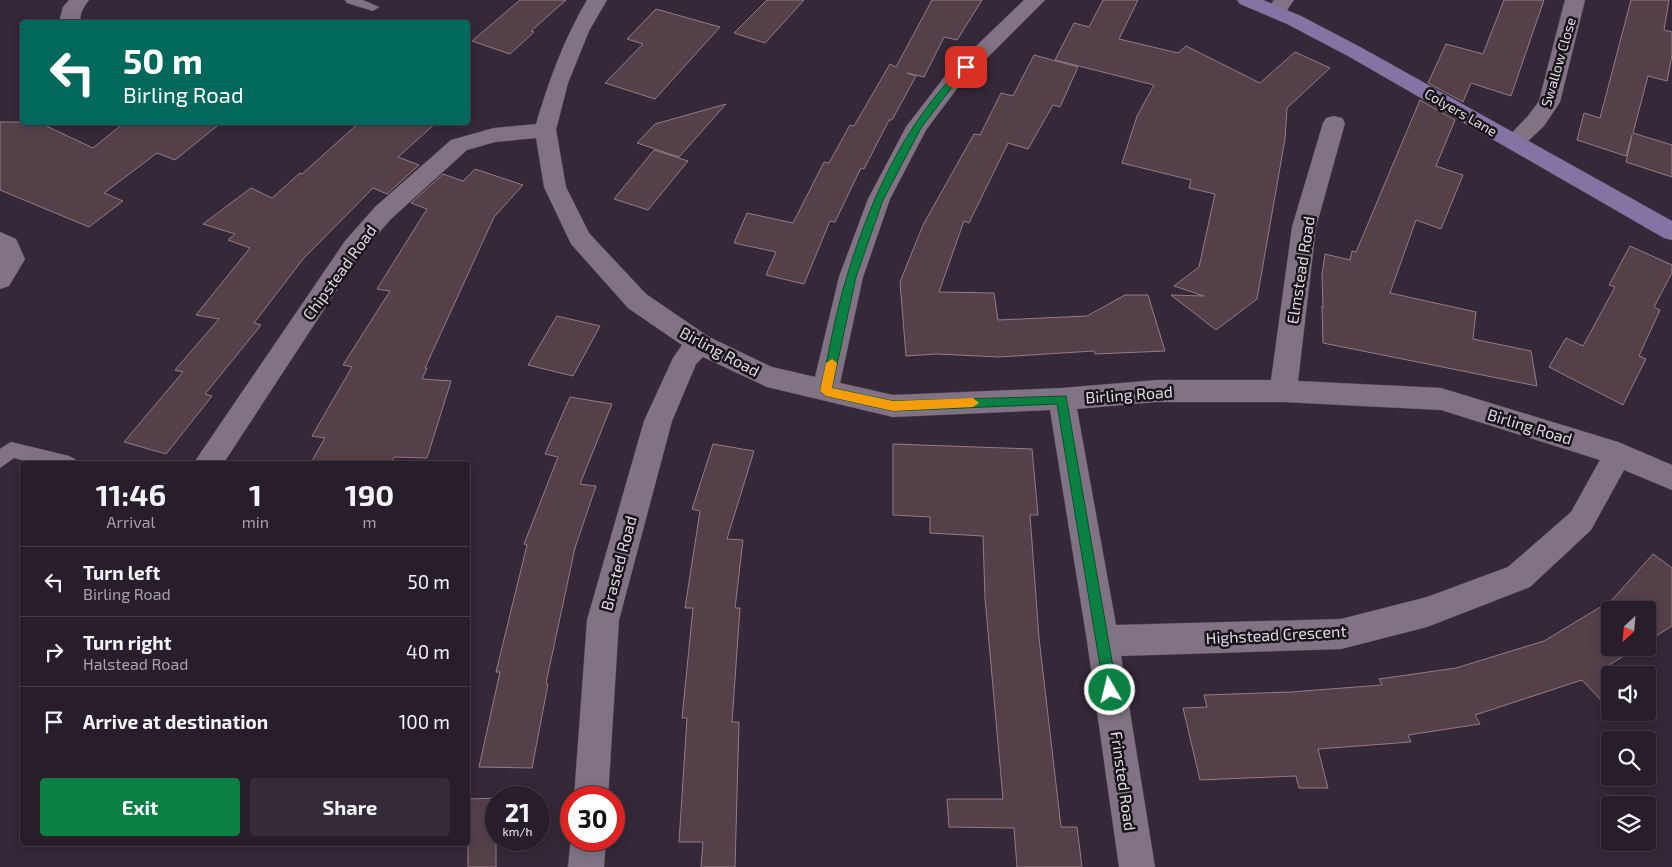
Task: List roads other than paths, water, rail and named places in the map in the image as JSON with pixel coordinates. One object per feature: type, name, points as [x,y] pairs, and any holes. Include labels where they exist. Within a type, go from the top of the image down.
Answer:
[{"type":"street","points":[[71,20],[73,8],[79,0]]},
{"type":"street","name":"Birling Road","points":[[597,0],[579,31],[558,83],[545,130],[555,187],[579,238],[636,301],[700,344],[767,376],[893,406],[1062,399],[1157,391],[1283,391],[1441,398],[1618,454],[1672,478]]},
{"type":"street","points":[[826,391],[854,268],[879,200],[917,127],[952,81],[1035,0]]},
{"type":"street","name":"Colyers Lane","points":[[1247,0],[1280,6],[1355,52],[1672,232]]},
{"type":"street","name":"Swallow Close","points":[[1514,142],[1536,121],[1549,102],[1575,0]]},
{"type":"street","name":"Elmstead Road","points":[[1283,391],[1304,227],[1334,123]]},
{"type":"street","name":"Chipstead Road","points":[[209,461],[353,247],[384,213],[459,145],[494,135],[545,130]]},
{"type":"street","points":[[0,241],[8,245],[13,259],[0,280]]},
{"type":"street","name":"Brasted Road","points":[[592,786],[603,620],[625,533],[658,421],[686,358],[700,344]]},
{"type":"street","name":"Frinsted Road","points":[[1062,399],[1103,641],[1137,867]]},
{"type":"street","name":"Highstead Crescent","points":[[1103,641],[1340,634],[1427,612],[1519,577],[1581,521],[1618,454]]},
{"type":"street","points":[[586,867],[587,851]]},
{"type":"lane","points":[[351,0],[373,7]]},
{"type":"lane","points":[[0,460],[11,450],[57,461]]}]
